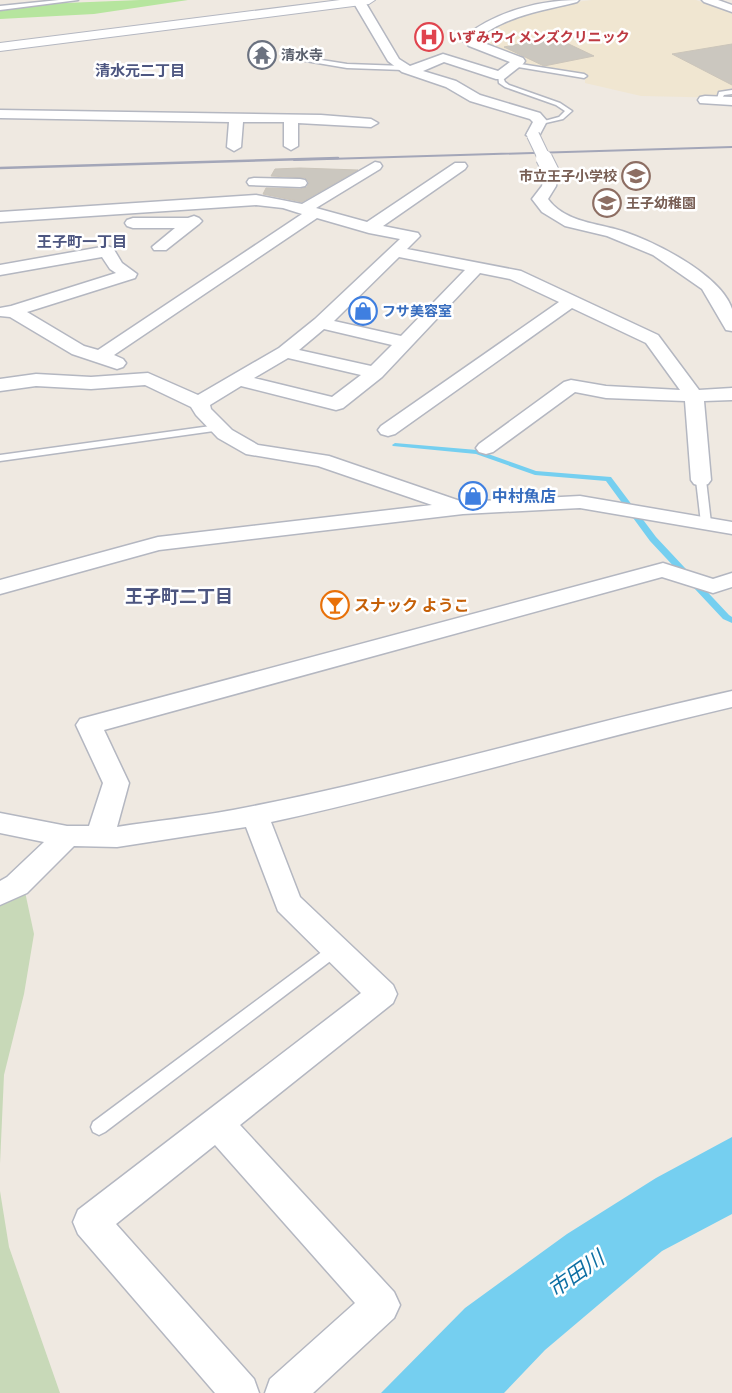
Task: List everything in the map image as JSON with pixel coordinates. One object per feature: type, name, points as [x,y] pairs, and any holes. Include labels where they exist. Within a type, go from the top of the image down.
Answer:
[{"type":"street","points":[[0,47],[362,0],[394,62],[408,69],[452,84],[475,98],[535,116],[540,121],[536,130],[550,172],[549,186],[540,199],[547,209],[571,223],[612,232],[659,252],[708,285],[732,325]]},
{"type":"street","points":[[408,69],[443,58],[500,76],[519,61],[468,40],[488,25],[542,7],[573,0]]},
{"type":"street","points":[[708,0],[732,9]]},
{"type":"street","points":[[711,100],[732,102]]},
{"type":"street","points":[[0,114],[291,119],[371,123]]},
{"type":"street","points":[[234,147],[236,118]]},
{"type":"street","points":[[291,119],[291,146]]},
{"type":"street","points":[[101,356],[375,166]]},
{"type":"street","points":[[369,228],[460,166]]},
{"type":"street","points":[[247,200],[258,168]]},
{"type":"street","points":[[254,182],[300,183]]},
{"type":"street","points":[[0,217],[256,200],[284,204],[369,228],[412,236],[321,323],[286,352],[199,403]]},
{"type":"street","points":[[160,247],[217,202]]},
{"type":"street","points":[[0,231],[103,223],[191,223]]},
{"type":"street","points":[[0,270],[107,251],[116,266],[130,274],[6,311]]},
{"type":"street","points":[[396,252],[515,275],[652,339],[694,396],[701,480]]},
{"type":"street","points":[[239,380],[336,404],[375,373],[476,268]]},
{"type":"street","points":[[388,430],[571,301]]},
{"type":"street","points":[[6,311],[78,350],[101,356],[199,403],[203,412],[218,428],[253,450],[322,460],[463,508]]},
{"type":"street","points":[[321,323],[405,342]]},
{"type":"street","points":[[286,352],[375,373]]},
{"type":"street","points":[[0,385],[36,380],[91,383],[148,379]]},
{"type":"street","points":[[486,448],[571,386],[606,392],[694,396],[732,394]]},
{"type":"street","points":[[0,587],[158,544],[463,508],[580,502],[732,528]]},
{"type":"street","points":[[100,836],[116,783],[89,725],[663,570],[713,586],[732,580]]},
{"type":"street","points":[[0,823],[67,836],[117,837],[255,815],[357,793],[635,722],[732,700]]},
{"type":"street","points":[[240,1393],[91,1222],[382,994],[288,903],[255,815]]},
{"type":"street","points":[[0,894],[17,885],[67,836]]},
{"type":"street","points":[[217,1123],[381,1305],[284,1393]]},
{"type":"lane","points":[[0,8],[75,0]]},
{"type":"lane","points":[[290,57],[347,66],[408,69]]},
{"type":"lane","points":[[514,65],[584,76]]},
{"type":"lane","points":[[500,76],[502,83],[558,104],[569,111],[561,118],[536,130]]},
{"type":"lane","points":[[711,100],[721,94],[732,92]]},
{"type":"lane","points":[[0,458],[218,428]]},
{"type":"lane","points":[[701,480],[706,523]]},
{"type":"lane","points":[[99,1127],[336,949]]},
{"type":"shaded area","points":[[592,0],[696,0],[732,13],[732,98],[641,96],[585,83],[585,74],[521,65],[526,60],[477,41],[476,38],[500,24],[559,4]]},
{"type":"green space","points":[[188,0],[94,14],[0,19],[0,8],[40,4]]},
{"type":"green space","points":[[24,887],[34,934],[24,994],[4,1075],[0,1164],[0,902]]},
{"type":"green space","points":[[0,1191],[9,1247],[60,1393],[0,1393]]},
{"type":"water","name":"市田川","points":[[732,1137],[732,1214],[662,1251],[545,1350],[504,1393],[381,1393],[465,1308],[567,1234],[656,1178]]},
{"type":"building","points":[[554,37],[594,56],[544,66],[504,47]]},
{"type":"building","points":[[732,44],[732,85],[672,54]]},
{"type":"building","points":[[275,169],[358,170],[302,202],[263,194],[266,188],[300,189],[307,187],[309,182],[305,178],[271,176]]},
{"type":"waterway","points":[[395,445],[477,452],[535,473],[608,479],[653,539],[726,617],[732,620]]},
{"type":"railway","points":[[294,160],[732,147]]},
{"type":"railway","points":[[0,168],[338,158]]},
{"type":"place","name":"いずみウィメンズクリニック","points":[[429,37]]},
{"type":"place","name":"清水寺","points":[[262,55]]},
{"type":"place","name":"市立王子小学校","points":[[636,176]]},
{"type":"place","name":"王子幼稚園","points":[[607,203]]},
{"type":"place","name":"フサ美容室","points":[[363,311]]},
{"type":"place","name":"中村魚店","points":[[473,496]]},
{"type":"place","name":"スナック ようこ","points":[[335,605]]},
{"type":"district","name":"清水元二丁目","points":[[140,71]]},
{"type":"district","name":"王子町一丁目","points":[[82,242]]},
{"type":"district","name":"王子町二丁目","points":[[179,597]]}]
